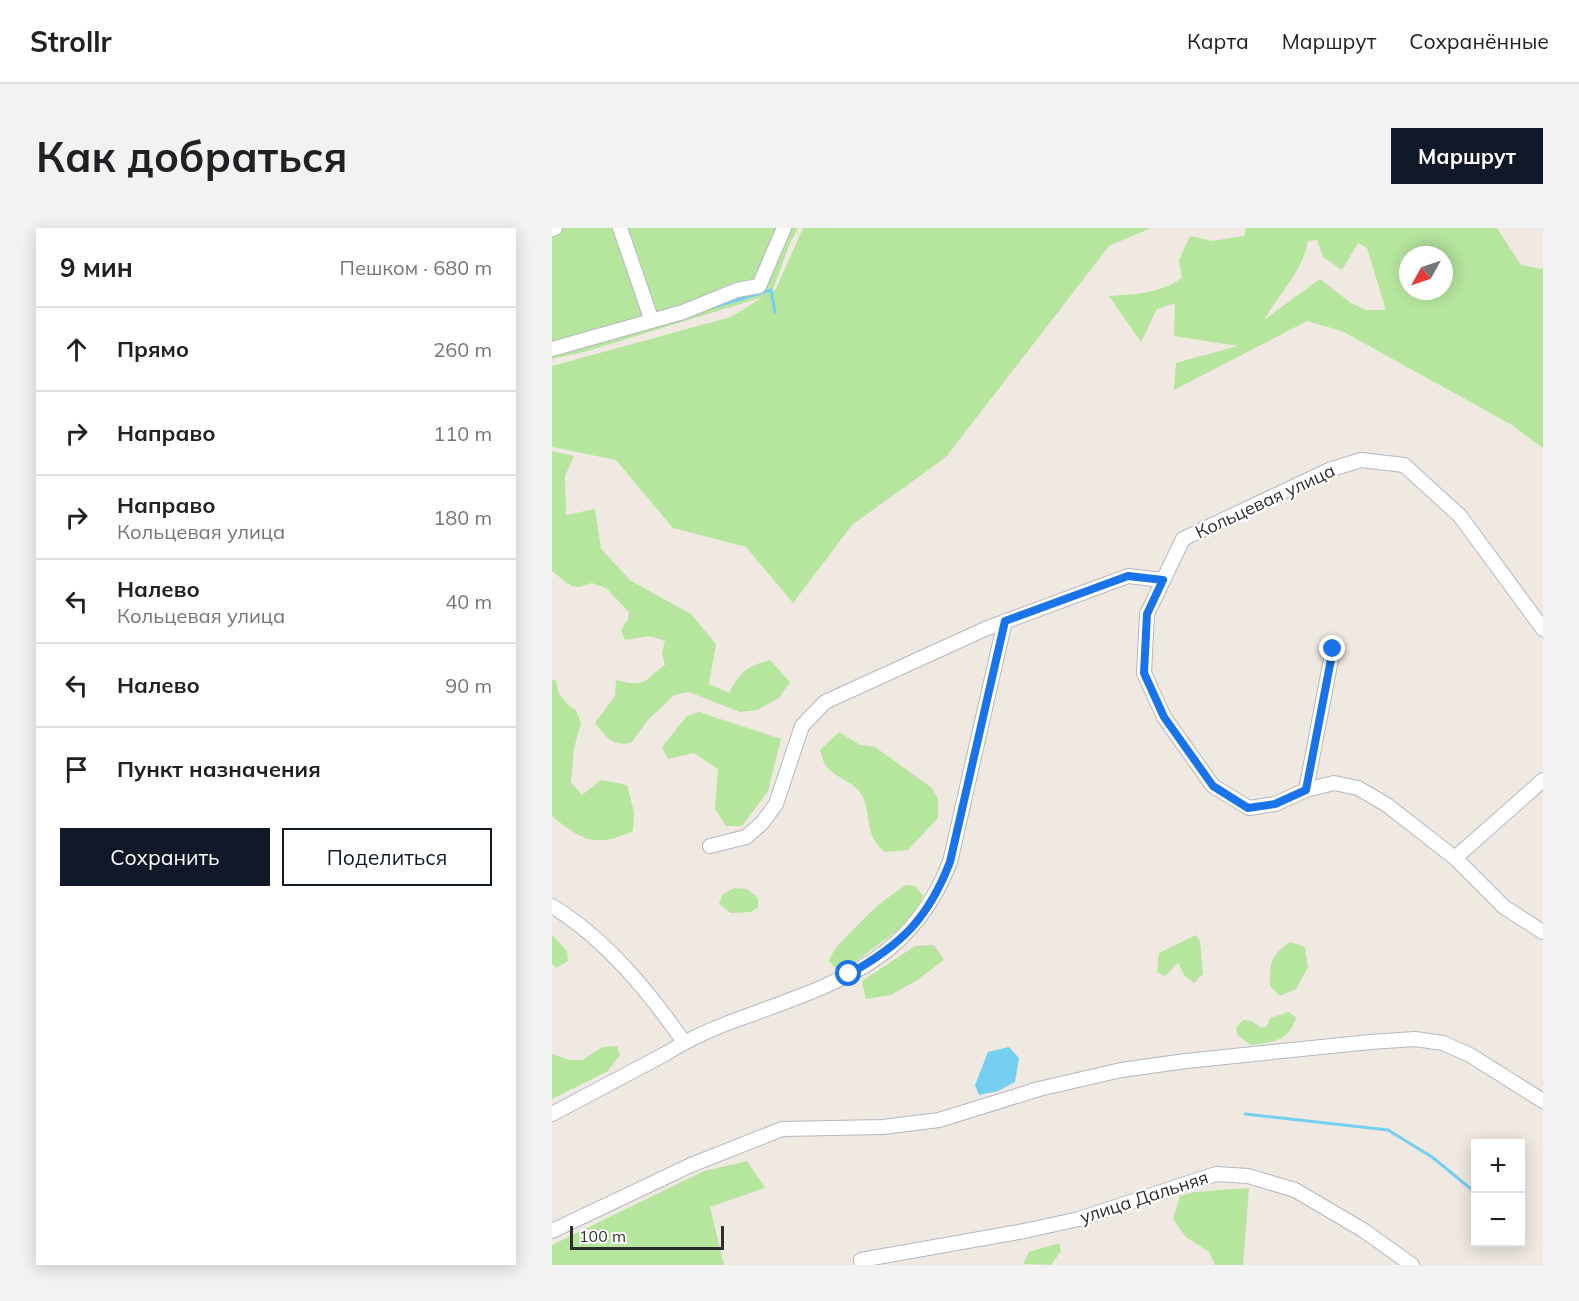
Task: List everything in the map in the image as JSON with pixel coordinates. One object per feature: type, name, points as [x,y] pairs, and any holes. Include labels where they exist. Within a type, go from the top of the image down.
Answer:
[{"type":"street","points":[[620,228],[652,321]]},
{"type":"street","points":[[552,349],[683,312],[737,290],[759,286],[784,228]]},
{"type":"street","name":"Кольцевая улица","points":[[1543,629],[1460,516],[1404,465],[1361,460],[1329,470],[1183,539],[1147,614],[1144,673],[1164,717],[1213,786],[1248,808],[1275,804],[1306,790],[1334,783],[1358,788],[1387,805],[1455,858],[1504,907],[1543,932]]},
{"type":"street","points":[[710,846],[746,837],[762,823],[776,804],[802,726],[825,702],[1005,621],[1128,576],[1163,580]]},
{"type":"street","points":[[552,1114],[668,1053],[684,1042],[723,1024],[820,988],[849,974],[891,948],[909,933],[926,911],[942,884],[950,862],[1005,621]]},
{"type":"street","points":[[1306,790],[1333,649]]},
{"type":"street","points":[[1455,858],[1543,780]]},
{"type":"street","points":[[552,906],[610,952],[663,1012],[684,1042]]},
{"type":"street","points":[[552,1231],[691,1165],[782,1129],[883,1127],[939,1120],[1039,1089],[1120,1070],[1186,1061],[1370,1042],[1425,1040],[1443,1042],[1470,1054],[1543,1101]]},
{"type":"street","name":"улица Дальняя","points":[[862,1265],[861,1260],[1079,1219],[1216,1174],[1248,1176],[1294,1190],[1363,1230],[1412,1265]]},
{"type":"green space","points":[[552,228],[798,228],[772,292],[776,289],[803,228],[1151,228],[1109,246],[946,457],[852,525],[793,603],[746,547],[673,528],[616,460],[552,447],[552,366],[731,317],[763,297],[584,352],[552,359]]},
{"type":"green space","points":[[1246,228],[1497,228],[1521,265],[1541,269],[1543,267],[1543,448],[1512,425],[1342,331],[1307,321],[1174,390],[1176,363],[1238,346],[1174,336],[1175,303],[1157,309],[1141,342],[1109,296],[1138,294],[1173,283],[1182,278],[1179,260],[1190,236],[1212,241],[1244,236]],"holes":[[[1317,240],[1323,257],[1342,270],[1358,243],[1367,248],[1386,310],[1366,310],[1351,303],[1320,279],[1264,320],[1296,273],[1308,241]]]},
{"type":"green space","points":[[552,451],[574,456],[565,476],[566,515],[595,509],[601,549],[631,581],[691,614],[716,644],[709,684],[729,693],[745,671],[770,660],[790,682],[779,698],[757,710],[740,712],[689,692],[674,695],[648,720],[631,743],[614,742],[606,736],[595,723],[615,696],[616,680],[640,683],[648,679],[665,665],[662,653],[665,641],[650,636],[625,640],[621,630],[628,620],[629,612],[606,588],[592,583],[579,587],[571,586],[552,571]]},
{"type":"green space","points":[[552,679],[556,681],[559,694],[569,706],[576,710],[581,723],[574,748],[571,782],[582,795],[601,780],[627,785],[634,812],[633,831],[609,839],[590,839],[572,831],[552,816]]},
{"type":"green space","points":[[699,712],[781,739],[768,791],[742,826],[726,826],[715,809],[718,769],[694,753],[668,759],[662,747],[687,716]]},
{"type":"green space","points":[[839,732],[860,745],[875,747],[932,788],[938,799],[938,818],[908,850],[885,852],[878,846],[871,833],[866,805],[860,792],[824,764],[820,750]]},
{"type":"green space","points":[[906,885],[915,886],[923,895],[921,905],[898,930],[848,967],[836,968],[829,961],[833,952],[878,906]]},
{"type":"green space","points":[[734,888],[747,889],[758,898],[758,907],[751,912],[731,913],[719,904],[722,895]]},
{"type":"green space","points":[[552,935],[567,951],[568,961],[556,968],[552,964]]},
{"type":"green space","points":[[1196,935],[1200,941],[1203,974],[1194,983],[1185,976],[1178,963],[1165,976],[1157,972],[1159,953]]},
{"type":"green space","points":[[1290,942],[1305,947],[1308,967],[1296,989],[1280,996],[1270,986],[1271,966],[1278,952]]},
{"type":"green space","points":[[934,945],[944,960],[917,980],[891,995],[866,999],[862,981],[915,946]]},
{"type":"green space","points":[[1289,1012],[1296,1018],[1289,1032],[1279,1039],[1251,1045],[1238,1036],[1236,1028],[1243,1020],[1251,1021],[1262,1028],[1267,1026],[1270,1018]]},
{"type":"green space","points":[[617,1046],[620,1055],[608,1071],[552,1099],[552,1054],[569,1060],[582,1060],[603,1047]]},
{"type":"green space","points":[[747,1161],[765,1188],[710,1207],[724,1265],[552,1265],[552,1245],[704,1171]]},
{"type":"green space","points":[[1249,1188],[1243,1265],[1215,1265],[1209,1252],[1186,1237],[1173,1219],[1180,1196],[1195,1192]]},
{"type":"green space","points":[[1059,1243],[1061,1251],[1051,1265],[1023,1264],[1029,1252]]},
{"type":"water","points":[[1009,1047],[1019,1058],[1015,1082],[998,1091],[979,1095],[975,1085],[988,1052]]},
{"type":"waterway","points":[[714,307],[771,290],[775,312]]},
{"type":"waterway","points":[[1245,1114],[1388,1130],[1432,1157],[1471,1189]]},
{"type":"route","points":[[849,974],[874,960],[909,933],[926,911],[942,884],[950,862],[1005,621],[1128,576],[1163,580],[1147,614],[1144,673],[1164,717],[1213,786],[1248,808],[1275,804],[1306,790],[1333,649]]}]
